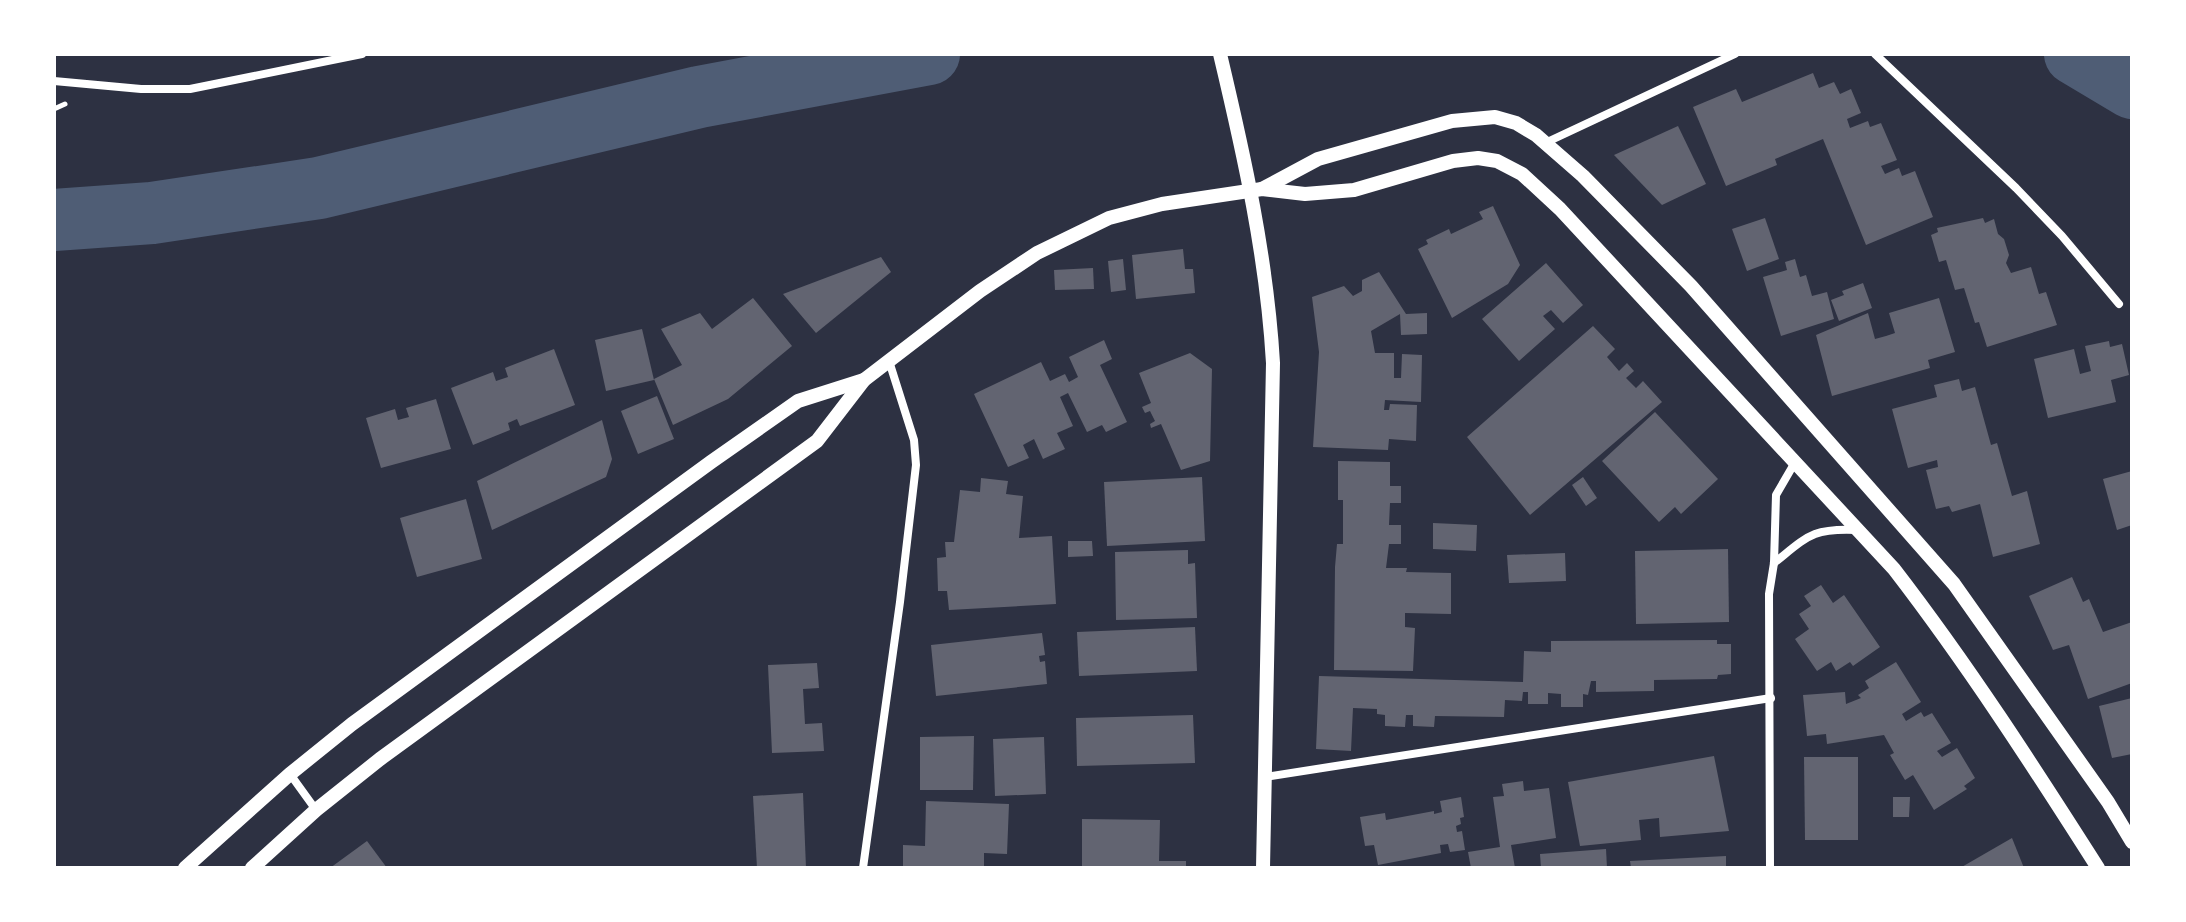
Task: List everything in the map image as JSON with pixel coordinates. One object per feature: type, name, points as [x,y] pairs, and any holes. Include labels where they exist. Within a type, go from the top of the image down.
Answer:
[{"type":"street","points":[[54,81],[141,89],[190,89],[362,54]]},
{"type":"street","points":[[1220,54],[1232,114],[1256,190],[1273,377],[1263,868]]},
{"type":"street","points":[[1545,143],[1735,54]]},
{"type":"street","points":[[1875,54],[2016,188],[2062,236],[2119,304]]},
{"type":"street","points":[[1256,190],[1318,159],[1463,119],[1495,117],[1529,130],[1583,176],[1691,286],[1954,584],[2108,802],[2132,842]]},
{"type":"street","points":[[252,868],[316,810],[446,710],[817,441],[864,380],[980,291],[1037,253],[1079,231],[1129,212],[1256,190],[1305,194],[1354,190],[1465,159],[1488,159],[1509,166],[1560,209],[1894,569],[1941,630],[2098,868]]},
{"type":"street","points":[[863,868],[916,465],[914,440],[889,361]]},
{"type":"street","points":[[185,868],[290,774],[352,724],[711,462],[798,401],[864,380]]},
{"type":"street","points":[[1770,868],[1769,594],[1774,563],[1776,495],[1794,464]]},
{"type":"street","points":[[1774,563],[1809,535],[1826,529],[1857,530]]},
{"type":"street","points":[[1265,777],[1771,698]]},
{"type":"street","points":[[290,774],[316,810]]},
{"type":"building","points":[[1813,73],[1819,88],[1834,82],[1840,94],[1851,89],[1861,113],[1847,119],[1850,128],[1868,121],[1870,127],[1881,123],[1897,160],[1881,166],[1885,174],[1899,168],[1902,176],[1915,171],[1933,217],[1866,245],[1823,139],[1775,159],[1777,165],[1726,186],[1693,107],[1736,89],[1742,102]]},
{"type":"building","points":[[1678,126],[1706,184],[1662,205],[1614,155]]},
{"type":"building","points":[[1493,206],[1520,265],[1508,284],[1452,318],[1418,249],[1428,244],[1426,240],[1449,229],[1451,234],[1483,219],[1479,212]]},
{"type":"building","points":[[1765,218],[1779,259],[1747,271],[1732,229]]},
{"type":"building","points":[[1983,218],[1985,223],[1994,219],[1998,234],[2004,239],[2009,255],[2006,263],[2011,273],[2031,267],[2039,294],[2046,292],[2057,325],[1987,347],[1979,322],[1975,323],[1964,288],[1955,290],[1946,260],[1939,262],[1931,235],[1938,232],[1937,228]]},
{"type":"building","points":[[1183,249],[1185,269],[1193,269],[1195,293],[1136,299],[1132,255]]},
{"type":"building","points":[[881,257],[891,272],[816,333],[783,294]]},
{"type":"building","points":[[1123,259],[1126,290],[1111,292],[1108,261]]},
{"type":"building","points":[[1795,259],[1800,277],[1806,275],[1812,296],[1827,292],[1834,319],[1781,336],[1763,277],[1787,270],[1785,262]]},
{"type":"building","points":[[1546,263],[1583,305],[1563,323],[1551,310],[1543,316],[1555,329],[1519,361],[1482,319]]},
{"type":"building","points":[[1093,268],[1094,289],[1055,290],[1054,270]]},
{"type":"building","points":[[1379,272],[1406,314],[1427,313],[1427,334],[1401,335],[1400,314],[1371,331],[1375,353],[1394,353],[1394,378],[1401,378],[1402,354],[1422,355],[1421,402],[1385,400],[1384,410],[1389,410],[1390,404],[1417,405],[1416,441],[1389,439],[1388,450],[1313,447],[1319,352],[1312,297],[1344,286],[1353,296],[1362,291],[1362,280]]},
{"type":"building","points":[[1863,283],[1872,308],[1839,321],[1831,300],[1844,295],[1842,291]]},
{"type":"building","points":[[753,298],[792,346],[728,399],[673,425],[654,379],[682,365],[661,329],[700,313],[712,329]]},
{"type":"building","points":[[1939,298],[1955,352],[1928,360],[1930,368],[1832,396],[1816,335],[1868,313],[1875,339],[1886,336],[1895,333],[1889,313]]},
{"type":"building","points":[[1593,326],[1615,349],[1607,357],[1619,371],[1627,363],[1634,371],[1626,378],[1636,388],[1643,381],[1662,402],[1530,515],[1467,437]]},
{"type":"building","points":[[642,329],[654,380],[606,391],[595,340]]},
{"type":"building","points":[[1104,340],[1112,359],[1100,365],[1127,422],[1106,432],[1102,425],[1087,432],[1068,393],[1060,397],[1073,426],[1057,433],[1065,449],[1043,459],[1034,439],[1023,445],[1029,458],[1008,467],[974,394],[1041,362],[1050,381],[1065,374],[1069,382],[1078,377],[1069,357]]},
{"type":"building","points":[[2109,341],[2110,347],[2122,344],[2129,375],[2111,380],[2116,402],[2048,418],[2034,359],[2074,349],[2080,374],[2091,371],[2085,346]]},
{"type":"building","points":[[554,349],[575,405],[520,426],[517,419],[508,423],[510,430],[473,445],[451,388],[493,372],[496,381],[508,377],[505,368]]},
{"type":"building","points":[[1190,353],[1212,369],[1210,461],[1181,470],[1161,424],[1151,428],[1150,424],[1155,421],[1150,411],[1145,413],[1142,407],[1151,403],[1139,373]]},
{"type":"building","points":[[1959,379],[1962,391],[1975,387],[1991,445],[1997,443],[2012,496],[2027,491],[2040,544],[1993,557],[1980,504],[1952,512],[1949,506],[1936,509],[1926,470],[1938,467],[1937,460],[1908,468],[1892,409],[1937,397],[1934,385]]},
{"type":"building","points":[[657,396],[674,439],[638,454],[621,411]]},
{"type":"building","points":[[436,399],[451,449],[381,468],[366,418],[395,409],[398,420],[409,417],[406,408]]},
{"type":"building","points":[[1655,412],[1718,479],[1681,514],[1675,507],[1659,522],[1602,461]]},
{"type":"building","points":[[602,420],[612,459],[606,477],[492,530],[477,481]]},
{"type":"building","points":[[1338,461],[1390,462],[1390,486],[1401,486],[1401,503],[1390,503],[1389,525],[1401,525],[1401,544],[1389,544],[1386,568],[1407,568],[1406,572],[1451,573],[1451,614],[1405,613],[1405,627],[1415,628],[1413,671],[1334,670],[1335,567],[1337,544],[1343,544],[1343,500],[1338,500]]},
{"type":"building","points":[[2132,471],[2132,525],[2117,530],[2103,479]]},
{"type":"building","points":[[1202,477],[1205,541],[1107,546],[1104,482]]},
{"type":"building","points":[[1583,477],[1597,498],[1586,506],[1572,485]]},
{"type":"building","points":[[981,478],[1008,481],[1006,494],[1023,496],[1019,538],[1052,536],[1056,604],[949,610],[947,591],[938,591],[937,558],[946,557],[945,542],[954,542],[960,490],[980,492]]},
{"type":"building","points":[[466,499],[482,559],[417,577],[400,518]]},
{"type":"building","points":[[1433,523],[1477,525],[1476,551],[1433,549]]},
{"type":"building","points":[[1068,541],[1092,541],[1093,556],[1068,557]]},
{"type":"building","points":[[1728,549],[1729,622],[1636,624],[1635,551]]},
{"type":"building","points":[[1188,550],[1188,564],[1195,563],[1197,618],[1116,620],[1115,552]]},
{"type":"building","points":[[1565,553],[1566,581],[1509,583],[1507,555]]},
{"type":"building","points":[[2072,577],[2083,602],[2089,599],[2103,632],[2132,622],[2132,683],[2088,699],[2069,645],[2053,650],[2029,596]]},
{"type":"building","points":[[1821,585],[1833,603],[1844,595],[1880,647],[1853,666],[1850,662],[1836,671],[1831,662],[1817,671],[1795,639],[1809,629],[1799,614],[1811,606],[1804,596]]},
{"type":"building","points":[[1195,627],[1197,671],[1079,676],[1077,632]]},
{"type":"building","points":[[1042,633],[1045,655],[1039,656],[1040,662],[1045,661],[1047,684],[936,696],[931,645]]},
{"type":"building","points":[[1717,640],[1717,644],[1731,644],[1731,674],[1718,675],[1717,679],[1654,680],[1654,691],[1596,692],[1596,681],[1591,681],[1588,695],[1583,694],[1583,707],[1561,707],[1561,694],[1548,693],[1548,704],[1528,704],[1528,692],[1523,692],[1522,701],[1505,700],[1504,717],[1435,716],[1434,727],[1413,726],[1413,715],[1406,715],[1405,727],[1385,726],[1385,715],[1377,714],[1377,709],[1353,708],[1351,751],[1316,749],[1319,676],[1523,682],[1524,651],[1551,652],[1551,641]]},
{"type":"building","points":[[1896,662],[1921,702],[1902,714],[1906,721],[1921,712],[1924,717],[1932,713],[1951,743],[1937,751],[1942,757],[1957,748],[1975,778],[1964,786],[1967,789],[1934,810],[1913,775],[1905,780],[1890,755],[1894,753],[1884,735],[1827,744],[1826,734],[1807,736],[1803,695],[1845,692],[1846,704],[1861,698],[1858,695],[1869,688],[1865,681]]},
{"type":"building","points":[[817,663],[819,688],[803,689],[805,724],[822,723],[824,751],[772,753],[768,665]]},
{"type":"building","points":[[2132,698],[2132,754],[2112,758],[2099,706]]},
{"type":"building","points":[[1193,715],[1195,763],[1077,766],[1076,718]]},
{"type":"building","points":[[974,736],[973,790],[920,790],[920,737]]},
{"type":"building","points":[[1044,737],[1046,794],[995,796],[993,739]]},
{"type":"building","points":[[1714,756],[1729,831],[1660,837],[1659,818],[1639,820],[1641,840],[1580,846],[1568,782]]},
{"type":"building","points":[[1804,757],[1858,757],[1858,840],[1805,840]]},
{"type":"building","points":[[1523,781],[1524,791],[1549,788],[1556,838],[1511,845],[1515,868],[1471,868],[1468,852],[1500,847],[1493,797],[1504,796],[1502,784]]},
{"type":"building","points":[[803,793],[806,868],[757,868],[753,796]]},
{"type":"building","points":[[1461,797],[1464,817],[1460,818],[1461,824],[1456,826],[1457,832],[1462,831],[1465,850],[1450,852],[1448,844],[1440,845],[1441,853],[1378,865],[1374,845],[1365,846],[1360,817],[1385,813],[1386,820],[1434,811],[1434,814],[1442,812],[1440,801]]},
{"type":"building","points":[[1893,797],[1910,797],[1909,817],[1893,817]]},
{"type":"building","points":[[926,801],[1009,804],[1007,854],[984,853],[984,868],[903,868],[903,845],[925,846]]},
{"type":"building","points":[[1082,819],[1160,820],[1159,861],[1186,861],[1186,868],[1082,868]]},
{"type":"building","points":[[2012,838],[2024,868],[1960,868]]},
{"type":"building","points":[[367,841],[387,868],[330,868]]},
{"type":"building","points":[[1606,849],[1607,868],[1541,868],[1540,854]]},
{"type":"building","points":[[1726,856],[1726,868],[1631,868],[1630,861]]},
{"type":"waterway","points":[[54,220],[152,213],[319,188],[699,97],[929,54]]},
{"type":"waterway","points":[[2075,54],[2132,88]]}]
